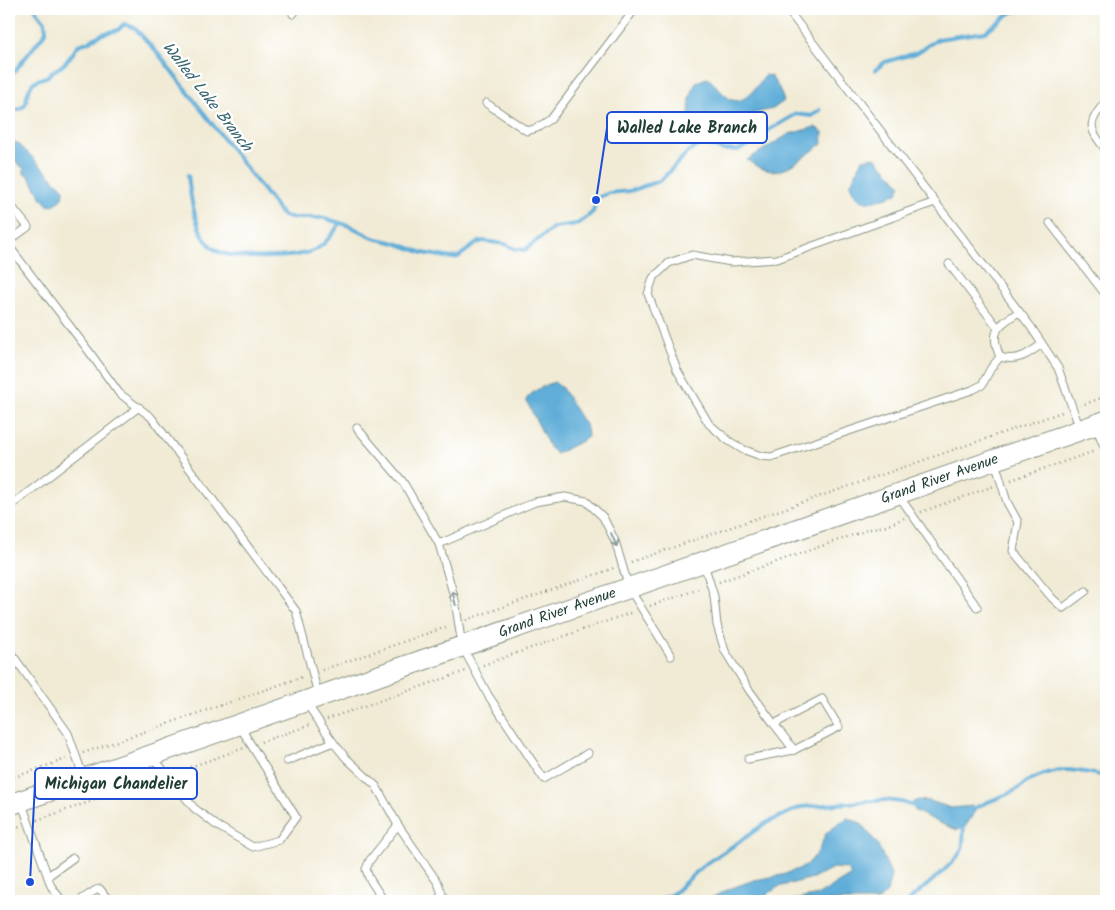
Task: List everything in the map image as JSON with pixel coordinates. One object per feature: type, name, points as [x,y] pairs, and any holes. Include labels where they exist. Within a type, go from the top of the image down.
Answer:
[{"type":"main road","name":"Grand River Avenue","points":[[15,803],[1094,425]]},
{"type":"lane","points":[[786,9],[1019,312],[1058,368],[1072,408],[1094,425],[1106,451]]},
{"type":"lane","points":[[486,103],[527,130],[537,128],[551,119],[630,10]]},
{"type":"lane","points":[[1106,101],[1092,118],[1092,127],[1106,150]]},
{"type":"lane","points":[[935,202],[777,258],[731,262],[692,255],[669,263],[653,278],[648,294],[677,370],[708,424],[742,449],[761,456],[771,457],[972,390],[982,385],[991,368],[1000,357]]},
{"type":"lane","points":[[9,203],[28,227],[9,241]]},
{"type":"lane","points":[[1050,223],[1106,295]]},
{"type":"lane","points":[[9,246],[119,393],[151,416],[296,611],[312,673],[312,699],[319,722],[346,758],[376,786],[398,825],[438,883],[442,894],[437,901]]},
{"type":"lane","points":[[950,264],[998,328]]},
{"type":"lane","points":[[1000,357],[995,345],[995,336],[998,328],[1019,312]]},
{"type":"lane","points":[[1000,357],[1011,360],[1027,354],[1042,344]]},
{"type":"lane","points":[[9,507],[139,408]]},
{"type":"lane","points":[[357,428],[403,482],[439,544],[455,600],[462,646],[488,696],[544,779],[588,753]]},
{"type":"lane","points":[[994,460],[1007,502],[1018,522],[1013,551],[1052,598],[1063,608],[1086,591]]},
{"type":"lane","points":[[898,494],[978,607]]},
{"type":"lane","points":[[439,544],[535,502],[565,497],[586,501],[603,517],[615,541],[629,588],[670,656]]},
{"type":"lane","points":[[703,562],[714,596],[717,625],[726,651],[749,690],[794,750]]},
{"type":"lane","points":[[9,650],[68,733],[84,779]]},
{"type":"lane","points":[[748,759],[794,750],[839,727],[822,699],[774,724]]},
{"type":"lane","points":[[152,755],[194,808],[233,836],[253,847],[279,840],[296,817],[238,725]]},
{"type":"lane","points":[[287,761],[333,742]]},
{"type":"lane","points":[[15,803],[29,823],[51,886],[62,901]]},
{"type":"lane","points":[[384,901],[366,870],[370,860],[398,825]]},
{"type":"lane","points":[[48,876],[73,858]]},
{"type":"lane","points":[[79,901],[96,890],[100,890],[109,901]]},
{"type":"path","points":[[9,779],[1106,396]]},
{"type":"path","points":[[9,830],[697,590]]},
{"type":"water","points":[[765,75],[771,76],[779,88],[784,101],[773,109],[723,120],[709,114],[699,124],[686,144],[681,142],[689,113],[690,98],[696,82],[707,78],[725,95],[737,101],[753,91]]},
{"type":"water","points":[[815,127],[823,132],[822,144],[782,170],[765,170],[747,160],[789,134]]},
{"type":"water","points":[[9,139],[19,144],[64,189],[62,198],[58,202],[49,206],[42,199],[27,174],[24,174],[24,169],[9,155]]},
{"type":"water","points":[[875,157],[901,185],[897,194],[869,202],[859,199],[850,185],[863,159]]},
{"type":"water","points":[[554,382],[562,388],[587,428],[588,437],[556,454],[550,448],[526,400],[534,391]]},
{"type":"water","points":[[918,800],[930,801],[951,808],[973,806],[975,812],[965,827],[957,830],[915,811],[913,802]]},
{"type":"water","points":[[847,818],[861,823],[878,845],[891,874],[887,892],[878,901],[789,901],[818,895],[851,875],[847,869],[833,868],[813,878],[778,887],[764,897],[752,901],[705,901],[729,889],[754,880],[782,875],[806,866],[818,852],[826,833]]},
{"type":"waterway","name":"Walled Lake Branch","points":[[9,78],[46,32],[45,22],[35,9]]},
{"type":"waterway","name":"Walled Lake Branch","points":[[875,70],[885,62],[916,53],[938,39],[985,32],[1009,14],[1020,9]]},
{"type":"waterway","name":"Walled Lake Branch","points":[[9,111],[17,110],[25,105],[33,83],[48,76],[51,72],[62,66],[78,45],[102,34],[118,30],[124,24],[135,28],[160,56],[283,216],[324,218],[350,226],[373,238],[396,243],[423,253],[452,258],[458,257],[477,243],[483,241],[505,244],[515,249],[525,250],[554,227],[577,224],[582,221],[593,212],[596,200],[599,197],[609,193],[630,191],[659,181],[688,152],[700,144],[705,143],[722,150],[738,150],[750,144],[755,134],[767,131],[796,114],[811,116],[820,110]]},
{"type":"waterway","points":[[188,175],[194,211],[200,230],[210,245],[222,253],[270,257],[309,252],[324,244],[340,223]]},
{"type":"waterway","points":[[971,810],[1014,791],[1030,780],[1050,772],[1068,770],[1106,776]]},
{"type":"waterway","points":[[657,901],[674,893],[704,865],[764,824],[801,807],[885,800],[917,807]]},
{"type":"waterway","points":[[908,901],[954,861],[963,846],[964,825]]},
{"type":"place","name":"Walled Lake Branch","points":[[596,200]]},
{"type":"place","name":"Michigan Chandelier","points":[[30,882]]}]
